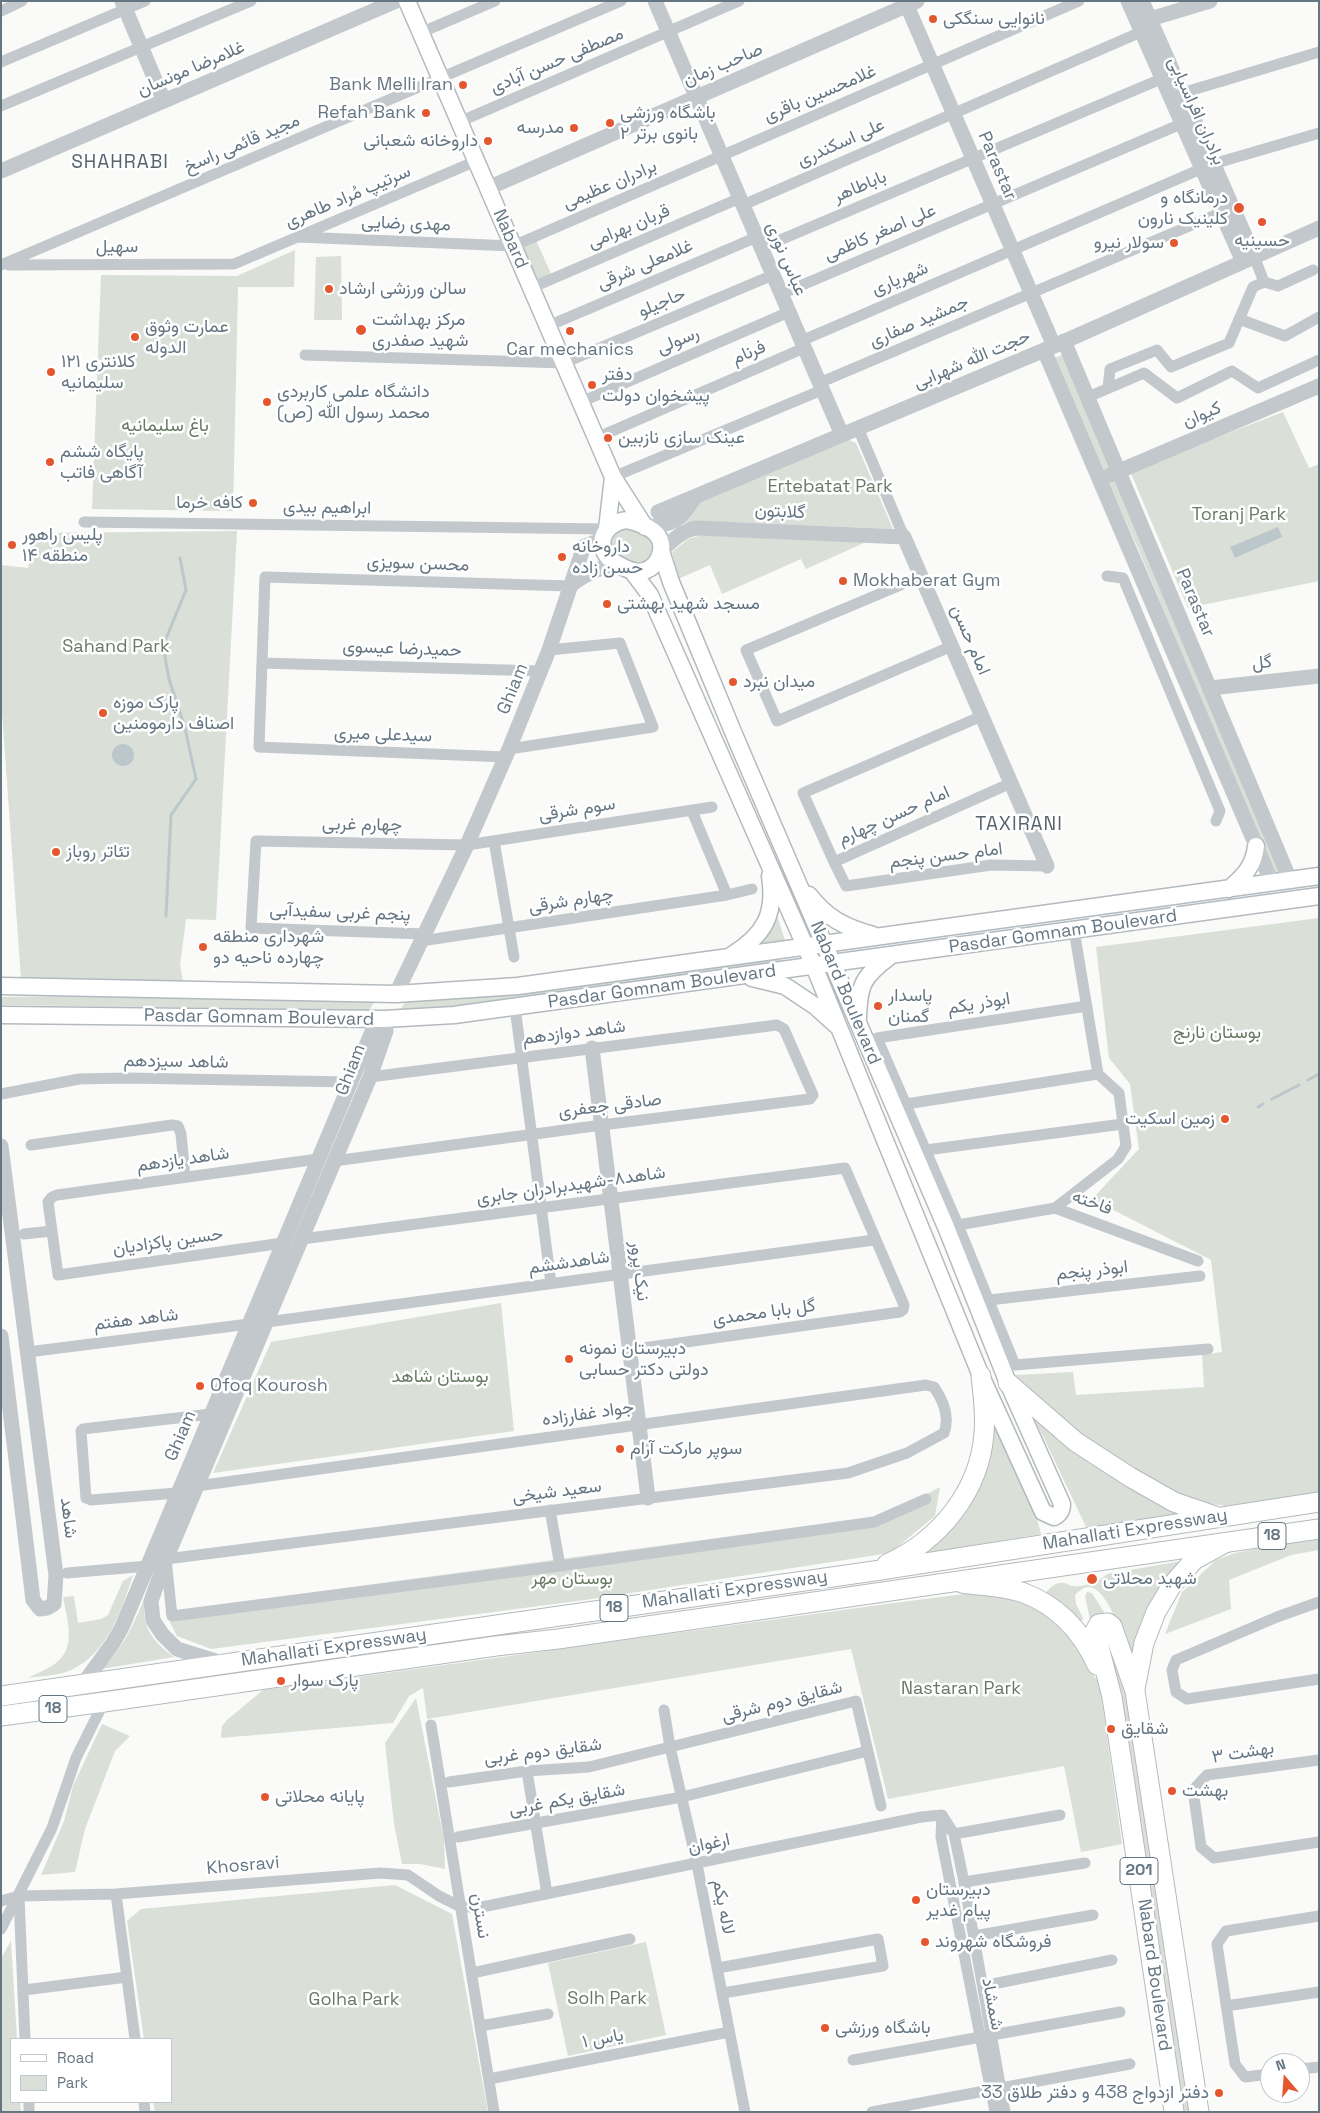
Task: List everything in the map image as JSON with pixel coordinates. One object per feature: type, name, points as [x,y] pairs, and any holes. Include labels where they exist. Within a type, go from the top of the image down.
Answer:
[{"type":"main road","name":"Nabard","points":[[407,1],[596,438],[614,477],[645,527]]},
{"type":"main road","points":[[605,534],[612,524],[628,520],[652,530],[658,536],[661,551],[659,559],[648,570],[626,568],[609,558],[604,552],[602,544],[614,477]]},
{"type":"main road","name":"Nabard Boulevard","points":[[626,568],[650,595],[814,966],[1011,1443],[1043,1512],[1054,1517],[1062,1510],[1062,1504],[1008,1383],[946,1227],[797,881],[679,601],[661,551]]},
{"type":"main road","points":[[1228,889],[1243,878],[1251,866],[1256,846]]},
{"type":"main road","points":[[727,958],[749,944],[767,922],[772,887],[768,864]]},
{"type":"main road","name":"Pasdar Gomnam Boulevard","points":[[1,986],[396,994],[518,986],[1228,889],[1288,875],[1319,876]]},
{"type":"main road","points":[[797,881],[819,908],[838,923],[880,937]]},
{"type":"main road","name":"Pasdar Gomnam Boulevard","points":[[1,1015],[384,1019],[488,1011],[1319,896]]},
{"type":"main road","points":[[858,1023],[860,989],[872,969],[891,956]]},
{"type":"main road","points":[[743,976],[785,986],[816,1006],[839,1028]]},
{"type":"main road","points":[[874,1570],[899,1559],[930,1537],[949,1518],[965,1495],[975,1474],[984,1435],[985,1415],[982,1376]]},
{"type":"main road","points":[[1008,1383],[1076,1442],[1130,1478],[1174,1502],[1218,1517]]},
{"type":"main road","points":[[1011,1443],[1023,1456],[1028,1457],[1033,1449],[1031,1433]]},
{"type":"main road","name":"Mahallati Expressway","points":[[1,1696],[874,1570],[1319,1502]]},
{"type":"main road","name":"Mahallati Expressway","points":[[1,1716],[496,1646],[558,1639],[1319,1529]]},
{"type":"main road","points":[[1135,1691],[1144,1642],[1156,1612],[1172,1585],[1194,1560],[1226,1542]]},
{"type":"main road","points":[[956,1582],[1012,1590],[1049,1606],[1074,1626],[1093,1656],[1112,1697]]},
{"type":"main road","name":"Nabard Boulevard","points":[[1174,2112],[1112,1697],[1095,1631],[1099,1624],[1108,1623],[1112,1626],[1135,1691],[1199,2112]]},
{"type":"main road","points":[[493,1625],[484,1634],[485,1640],[496,1646]]},
{"type":"main road","points":[[425,1635],[436,1642],[436,1648],[425,1656]]},
{"type":"street","points":[[1,11],[22,1]]},
{"type":"street","points":[[1,62],[123,6],[145,1]]},
{"type":"street","points":[[1,106],[251,1]]},
{"type":"street","name":"غلامرضا مونسان","points":[[1,171],[396,1]]},
{"type":"street","points":[[420,33],[495,1]]},
{"type":"street","name":"مجید قائمی راسخ","points":[[2,265],[622,1]]},
{"type":"street","name":"عباس نوری","points":[[655,1],[842,435]]},
{"type":"street","name":"مصطفی حسن آبادی","points":[[459,122],[739,1]]},
{"type":"street","name":"غلامحسین باقری","points":[[722,156],[1080,1]]},
{"type":"street","name":"برادران افراسیابی","points":[[1128,1],[1181,124],[1207,167],[1249,259]]},
{"type":"street","name":"برادران افراسیابی","points":[[1142,1],[1182,93],[1220,213],[1249,259]]},
{"type":"street","points":[[1150,19],[1210,1]]},
{"type":"street","name":"Parastar","points":[[910,3],[932,65],[1054,346],[1100,480],[1271,879]]},
{"type":"street","name":"صاحب زمان","points":[[488,188],[910,3]]},
{"type":"street","points":[[123,6],[164,101]]},
{"type":"street","name":"علی اسکندری","points":[[741,202],[1141,32]]},
{"type":"street","points":[[1182,93],[1319,52]]},
{"type":"street","name":"باباطاهر","points":[[759,242],[973,158],[1161,79]]},
{"type":"street","name":"علی اصغر کاظمی","points":[[781,294],[1181,124]]},
{"type":"street","name":"شهریاری","points":[[803,344],[1013,250],[1207,167],[1319,133]]},
{"type":"street","name":"برادران عظیمی","points":[[513,246],[722,156]]},
{"type":"street","name":"سرتیپ مُراد طاهری","points":[[234,264],[476,161]]},
{"type":"street","name":"قربان بهرامی","points":[[532,288],[741,202]]},
{"type":"street","name":"جمشید صفاری","points":[[614,477],[1032,293],[1220,213]]},
{"type":"street","name":"حجت الله شهرابی","points":[[658,512],[1054,346],[1319,228]]},
{"type":"street","name":"مهدی رضایی","points":[[298,237],[513,246]]},
{"type":"street","name":"غلامعلی شرقی","points":[[548,326],[759,242]]},
{"type":"street","points":[[1249,259],[1264,282]]},
{"type":"street","name":"سهیل","points":[[2,265],[234,264]]},
{"type":"street","points":[[1108,388],[1110,369],[1157,350],[1171,367],[1229,343],[1253,287],[1264,282],[1278,286],[1313,270]]},
{"type":"street","name":"حاجیلو","points":[[564,363],[773,275]]},
{"type":"street","name":"رسولى","points":[[581,402],[789,312]]},
{"type":"street","points":[[1239,319],[1285,336],[1319,317]]},
{"type":"street","name":"فرنام","points":[[596,438],[803,344]]},
{"type":"street","name":"Parastar","points":[[1054,346],[1088,397],[1288,875]]},
{"type":"street","points":[[305,355],[564,363]]},
{"type":"street","points":[[1088,397],[1144,373],[1177,398],[1232,371],[1258,388],[1319,360]]},
{"type":"street","name":"کیوان","points":[[1100,480],[1319,386]]},
{"type":"street","name":"امام حسن","points":[[858,428],[1047,866]]},
{"type":"street","points":[[645,527],[666,525],[681,517],[695,497]]},
{"type":"street","name":"ابراهیم بیدی","points":[[84,522],[569,528],[605,534]]},
{"type":"street","name":"گلابتون","points":[[661,551],[686,530],[696,528],[904,537]]},
{"type":"street","name":"Ghiam","points":[[396,994],[467,845],[508,753],[549,650],[584,546],[605,534]]},
{"type":"street","points":[[570,586],[583,575],[611,565],[626,568]]},
{"type":"street","points":[[922,576],[746,650],[778,721],[952,646]]},
{"type":"street","points":[[1107,576],[1123,578],[1220,811],[1216,821]]},
{"type":"street","name":"محسن سویزی","points":[[262,663],[265,577],[570,586]]},
{"type":"street","name":"سیدعلی میری","points":[[262,663],[259,747],[508,753],[653,727],[620,643],[549,650]]},
{"type":"street","points":[[1154,652],[1171,645]]},
{"type":"street","name":"حمیدرضا عیسوی","points":[[262,663],[540,671]]},
{"type":"street","name":"گل","points":[[1210,688],[1319,676]]},
{"type":"street","name":"امام حسن چهارم","points":[[982,716],[803,793],[834,862],[1011,783]]},
{"type":"street","name":"سوم شرقی","points":[[467,845],[712,807]]},
{"type":"street","points":[[692,811],[727,895]]},
{"type":"street","name":"چهارم غربی","points":[[256,841],[467,845]]},
{"type":"street","name":"پنجم غربی سفیدآبی","points":[[256,841],[251,928],[423,938]]},
{"type":"street","points":[[494,841],[514,958]]},
{"type":"street","name":"امام حسن پنجم","points":[[834,862],[846,886],[992,865],[1047,866]]},
{"type":"street","name":"چهارم شرقی","points":[[423,938],[509,929],[727,895],[752,888]]},
{"type":"street","points":[[1074,930],[1098,1074],[906,1104],[1015,1365],[1208,1349]]},
{"type":"street","name":"ابوذر یکم","points":[[906,1104],[877,1038],[1087,1006]]},
{"type":"street","points":[[516,1015],[552,1283]]},
{"type":"street","name":"Ghiam","points":[[83,1684],[122,1627],[350,1082],[374,1027],[384,1019],[386,1031],[370,1078],[166,1559],[151,1609],[153,1620],[162,1634],[177,1649],[223,1664]]},
{"type":"street","name":"شاهد دوازدهم","points":[[370,1078],[592,1048],[767,1026],[782,1026]]},
{"type":"street","name":"صادقی جعفری","points":[[334,1162],[602,1124],[810,1099],[813,1092],[782,1026]]},
{"type":"street","name":"نیک پرور","points":[[592,1048],[648,1498]]},
{"type":"street","name":"فاخته","points":[[1056,1208],[1118,1159],[1126,1146],[1119,1093],[1098,1074]]},
{"type":"street","name":"شاهد سیزدهم","points":[[1,1094],[79,1079],[127,1078],[350,1082]]},
{"type":"street","points":[[926,1150],[1123,1124]]},
{"type":"street","points":[[31,1145],[172,1125],[178,1126],[181,1134],[185,1177]]},
{"type":"street","name":"شاهد","points":[[1,1146],[56,1575],[54,1604],[47,1608],[40,1609],[33,1600],[1,1336]]},
{"type":"street","name":"شاهد یازدهم","points":[[52,1231],[48,1202],[52,1197],[318,1159]]},
{"type":"street","name":"شاهد۸-شهیدبرادران جابری","points":[[302,1239],[845,1168],[874,1240]]},
{"type":"street","points":[[958,1225],[1056,1208]]},
{"type":"street","name":"فاخته","points":[[1056,1208],[1198,1261]]},
{"type":"street","points":[[24,1234],[52,1231]]},
{"type":"street","name":"حسین پاکزادیان","points":[[52,1231],[58,1275],[283,1243]]},
{"type":"street","name":"شاهدششم","points":[[267,1322],[874,1240]]},
{"type":"street","name":"گل بابا محمدی","points":[[629,1350],[900,1312],[903,1310],[904,1305],[874,1240]]},
{"type":"street","name":"ابوذر پنجم","points":[[989,1300],[1200,1276]]},
{"type":"street","name":"شاهدششم","points":[[276,1302],[282,1312],[288,1314],[328,1314]]},
{"type":"street","points":[[249,1324],[267,1322]]},
{"type":"street","name":"شاهد هفتم","points":[[28,1352],[249,1324]]},
{"type":"street","name":"جواد غفارزاده","points":[[197,1486],[926,1385],[934,1386],[945,1410],[947,1425],[944,1433]]},
{"type":"street","points":[[177,1493],[91,1500],[86,1498],[81,1431],[83,1428],[211,1414]]},
{"type":"street","name":"سعید شیخی","points":[[166,1559],[848,1473],[907,1453],[944,1433]]},
{"type":"street","points":[[166,1559],[172,1616],[560,1566],[874,1522],[926,1499]]},
{"type":"street","points":[[550,1510],[560,1566]]},
{"type":"street","points":[[67,1573],[146,1571],[150,1582],[158,1583]]},
{"type":"street","points":[[1319,1602],[1277,1617],[1176,1660],[1172,1670],[1176,1692],[1187,1699],[1319,1679]]},
{"type":"street","name":"شقایق دوم شرقی","points":[[670,1747],[856,1701],[881,1806]]},
{"type":"street","points":[[1,1929],[52,1828],[76,1758],[104,1702]]},
{"type":"street","name":"لاله یکم","points":[[664,1710],[670,1747],[697,1864],[723,1992],[745,2112]]},
{"type":"street","name":"نسترن","points":[[431,1725],[494,2112]]},
{"type":"street","name":"شقایق دوم غربی","points":[[449,1782],[527,1771],[589,1767],[670,1747]]},
{"type":"street","name":"شقایق یکم غربی","points":[[458,1837],[682,1797],[868,1751]]},
{"type":"street","name":"بهشت ۳","points":[[1319,1760],[1207,1775],[1193,1790],[1202,1847],[1214,1858],[1319,1842]]},
{"type":"street","points":[[527,1771],[547,1894]]},
{"type":"street","points":[[942,1815],[954,1834],[1060,1815]]},
{"type":"street","name":"ارغوان","points":[[461,1907],[482,1908],[921,1817],[942,1815]]},
{"type":"street","name":"شمشاد","points":[[942,1815],[941,1838],[996,2088],[1006,2112]]},
{"type":"street","name":"شمشاد","points":[[954,1834],[983,1986],[986,2037]]},
{"type":"street","points":[[964,1882],[1085,1863]]},
{"type":"street","name":"Khosravi","points":[[1,1901],[19,1896],[116,1894],[380,1872],[408,1875],[439,1896],[461,1907]]},
{"type":"street","points":[[116,1894],[136,2038]]},
{"type":"street","points":[[19,1896],[26,2038]]},
{"type":"street","points":[[974,1936],[1093,1915]]},
{"type":"street","points":[[1260,2075],[1245,2077],[1235,2064],[1217,1944],[1226,1930],[1319,1916]]},
{"type":"street","points":[[472,1973],[630,1939]]},
{"type":"street","points":[[718,1968],[878,1939],[884,1966],[723,1992]]},
{"type":"street","points":[[983,1986],[1112,1960]]},
{"type":"street","points":[[24,1990],[127,1977]]},
{"type":"street","points":[[1226,2006],[1319,1992]]},
{"type":"street","points":[[853,2060],[1120,2012]]},
{"type":"street","points":[[480,2026],[548,2014]]},
{"type":"street","name":"یاس ۱","points":[[489,2079],[724,2033]]},
{"type":"street","points":[[872,2112],[1130,2064]]},
{"type":"street","name":"شمشاد","points":[[995,2112],[996,2088]]},
{"type":"green space","points":[[536,240],[552,276],[534,284],[518,248]]},
{"type":"green space","name":"باغ سلیمانیه","points":[[295,250],[294,287],[238,287],[233,511],[92,509],[101,275],[237,276]]},
{"type":"green space","name":"سالن ورزشی ارشاد","points":[[341,256],[342,320],[314,320],[316,257]]},
{"type":"green space","points":[[1062,355],[1111,468],[1103,472],[1054,358]]},
{"type":"green space","name":"Toranj Park","points":[[1283,412],[1309,468],[1319,464],[1319,581],[1188,608],[1130,471]]},
{"type":"green space","name":"Ertebatat Park","points":[[844,438],[856,443],[893,529],[729,522],[683,524],[695,508],[697,500]]},
{"type":"green space","points":[[1117,479],[1282,871],[1273,874],[1137,546],[1108,482]]},
{"type":"green space","points":[[628,528],[642,533],[651,543],[651,555],[642,563],[625,561],[613,549],[612,536],[618,531]]},
{"type":"green space","name":"Sahand Park","points":[[237,531],[216,920],[186,919],[180,965],[183,981],[21,979],[1,698],[1,565],[28,568],[34,533]]},
{"type":"green space","points":[[699,536],[866,542],[806,569],[801,559],[722,594],[710,565],[678,579],[672,552],[688,539]]},
{"type":"green space","points":[[774,907],[786,943],[752,948]]},
{"type":"green space","name":"بوستان نارنج","points":[[1319,918],[1319,1492],[1226,1506],[1186,1500],[1103,1453],[1033,1396],[1015,1375],[1073,1372],[1076,1395],[1204,1387],[1202,1355],[1222,1352],[1211,1260],[1092,1199],[1139,1149],[1130,1084],[1109,1058],[1096,947]]},
{"type":"green space","points":[[776,959],[786,961],[739,974],[398,1014],[406,1000]]},
{"type":"green space","points":[[88,996],[353,1000],[375,1002],[367,1012],[295,1009],[1,1005],[1,997]]},
{"type":"green space","name":"بوستان شاهد","points":[[501,1303],[514,1431],[213,1473],[271,1342]]},
{"type":"green space","points":[[1024,1402],[1191,1513],[1087,1529],[1042,1434]]},
{"type":"green space","points":[[991,1413],[1037,1518],[1041,1534],[915,1555],[956,1519]]},
{"type":"green space","name":"بوستان مهر","points":[[940,1487],[935,1516],[890,1553],[585,1600],[211,1649],[177,1636],[165,1612],[889,1515]]},
{"type":"green space","points":[[1319,1536],[1319,1550],[1291,1555],[1229,1580],[1231,1609],[1165,1634],[1182,1592],[1216,1560],[1235,1553]]},
{"type":"green space","points":[[1187,1560],[1132,1665],[1115,1617],[1100,1594],[1092,1588],[1084,1588],[1075,1595],[1076,1604],[1083,1618],[1082,1621],[1077,1620],[1045,1594],[1051,1587],[1059,1583],[1081,1586],[1096,1581],[1107,1574]]},
{"type":"green space","points":[[133,1575],[117,1619],[90,1658],[78,1667],[63,1673],[28,1678],[56,1663],[67,1649],[69,1632],[63,1597],[74,1596],[78,1623],[101,1619],[108,1615],[123,1581]]},
{"type":"green space","name":"Nastaran Park","points":[[997,1592],[1041,1608],[1073,1638],[1100,1686],[1122,1844],[1081,1852],[1064,1766],[888,1799],[851,1649],[427,1719],[423,1688],[409,1696],[393,1723],[221,1738],[222,1726],[227,1720],[263,1690],[886,1604],[972,1593]]},
{"type":"green space","points":[[1087,1592],[1092,1593],[1107,1617],[1091,1624],[1085,1596]]},
{"type":"green space","points":[[145,1597],[145,1616],[149,1632],[159,1645],[174,1657],[101,1669],[122,1644],[132,1627]]},
{"type":"green space","points":[[1106,1635],[1129,1698],[1191,2112],[1183,2112],[1121,1693]]},
{"type":"green space","points":[[416,1698],[444,1840],[445,1869],[420,1864],[402,1864],[394,1824],[385,1743]]},
{"type":"green space","points":[[102,1724],[130,1736],[115,1751],[85,1829],[75,1872],[41,1875],[64,1821],[73,1786]]},
{"type":"green space","name":"Golha Park","points":[[395,1885],[452,1914],[488,2112],[155,2112],[153,2103],[172,2103],[172,2038],[144,2038],[127,1921],[141,1909]]},
{"type":"green space","points":[[11,1941],[17,2038],[10,2038],[10,2103],[20,2103],[21,2112],[1,2112],[1,1958]]},
{"type":"green space","name":"Solh Park","points":[[646,1942],[666,2035],[568,2056],[548,1963]]},
{"type":"shaded area","points":[[1278,527],[1282,537],[1235,558],[1230,547]]},
{"type":"shaded area","points":[[123,744],[131,747],[134,755],[131,763],[123,766],[115,763],[112,755],[115,747]]},
{"type":"waterway","points":[[166,916],[171,815],[196,779],[185,728],[169,679],[163,646],[186,590],[180,558]]},
{"type":"waterway","points":[[1308,1080],[1319,1074]]},
{"type":"waterway","points":[[1272,1099],[1299,1085]]},
{"type":"waterway","points":[[1258,1107],[1263,1104]]},
{"type":"place","name":"نانوایی سنگکی","points":[[933,19]]},
{"type":"place","name":"Bank Melli Iran","points":[[463,85]]},
{"type":"place","name":"Refah Bank","points":[[426,113]]},
{"type":"place","name":"باشگاه ورزشی بانوی برتر ۲","points":[[610,123]]},
{"type":"place","name":"مدرسه","points":[[574,128]]},
{"type":"place","name":"داروخانه شعبانی","points":[[488,141]]},
{"type":"place","name":"درمانگاه و کلینیک نارون","points":[[1239,208]]},
{"type":"place","name":"حسینیه","points":[[1262,222]]},
{"type":"place","name":"سولار نیرو","points":[[1174,243]]},
{"type":"place","name":"سالن ورزشی ارشاد","points":[[329,289]]},
{"type":"place","name":"مرکز بهداشت شهید صفدری","points":[[361,330]]},
{"type":"place","name":"Car mechanics","points":[[570,331]]},
{"type":"place","name":"عمارت وثوق الدوله","points":[[135,337]]},
{"type":"place","name":"كلانتری ١٢١ سلیمانیه","points":[[51,372]]},
{"type":"place","name":"دفتر پیشخوان دولت","points":[[592,385]]},
{"type":"place","name":"دانشگاه علمی کاربردی محمد رسول الله (ص)","points":[[267,402]]},
{"type":"place","name":"عینک سازی نازبین","points":[[608,438]]},
{"type":"place","name":"پایگاه ششم آگاهی فاتب","points":[[50,462]]},
{"type":"place","name":"کافه خرما","points":[[253,503]]},
{"type":"place","name":"پلیس راهور منطقه ۱۴","points":[[12,545]]},
{"type":"place","name":"داروخانه حسن زاده","points":[[562,557]]},
{"type":"place","name":"Mokhaberat Gym","points":[[843,581]]},
{"type":"place","name":"مسجد شهید بهشتی","points":[[607,604]]},
{"type":"place","name":"میدان نبرد","points":[[733,682]]},
{"type":"place","name":"پارک موزه اصناف دارمومنین","points":[[103,713]]},
{"type":"place","name":"تئاتر روباز","points":[[56,852]]},
{"type":"place","name":"شهرداری منطقه چهارده ناحیه دو","points":[[203,947]]},
{"type":"place","name":"پاسدار گمنان","points":[[878,1006]]},
{"type":"place","name":"زمین اسکیت","points":[[1225,1119]]},
{"type":"place","name":"دبیرستان نمونه دولتی دکتر حسابی","points":[[569,1359]]},
{"type":"place","name":"Ofoq Kourosh","points":[[200,1386]]},
{"type":"place","name":"سوپر مارکت آرام","points":[[620,1449]]},
{"type":"place","name":"شهید محلاتی","points":[[1092,1579]]},
{"type":"place","name":"پارک سوار","points":[[281,1681]]},
{"type":"place","name":"شقایق","points":[[1111,1729]]},
{"type":"place","name":"بهشت","points":[[1172,1791]]},
{"type":"place","name":"پایانه محلاتی","points":[[265,1797]]},
{"type":"place","name":"دبیرستان پیام غدیر","points":[[916,1900]]},
{"type":"place","name":"فروشگاه شهروند","points":[[925,1942]]},
{"type":"place","name":"باشگاه ورزشی","points":[[825,2028]]},
{"type":"place","name":"دفتر ازدواج 438 و دفتر طلاق 33","points":[[1219,2093]]},
{"type":"district","name":"SHAHRABI","points":[[120,163]]},
{"type":"district","name":"TAXIRANI","points":[[1019,825]]}]
